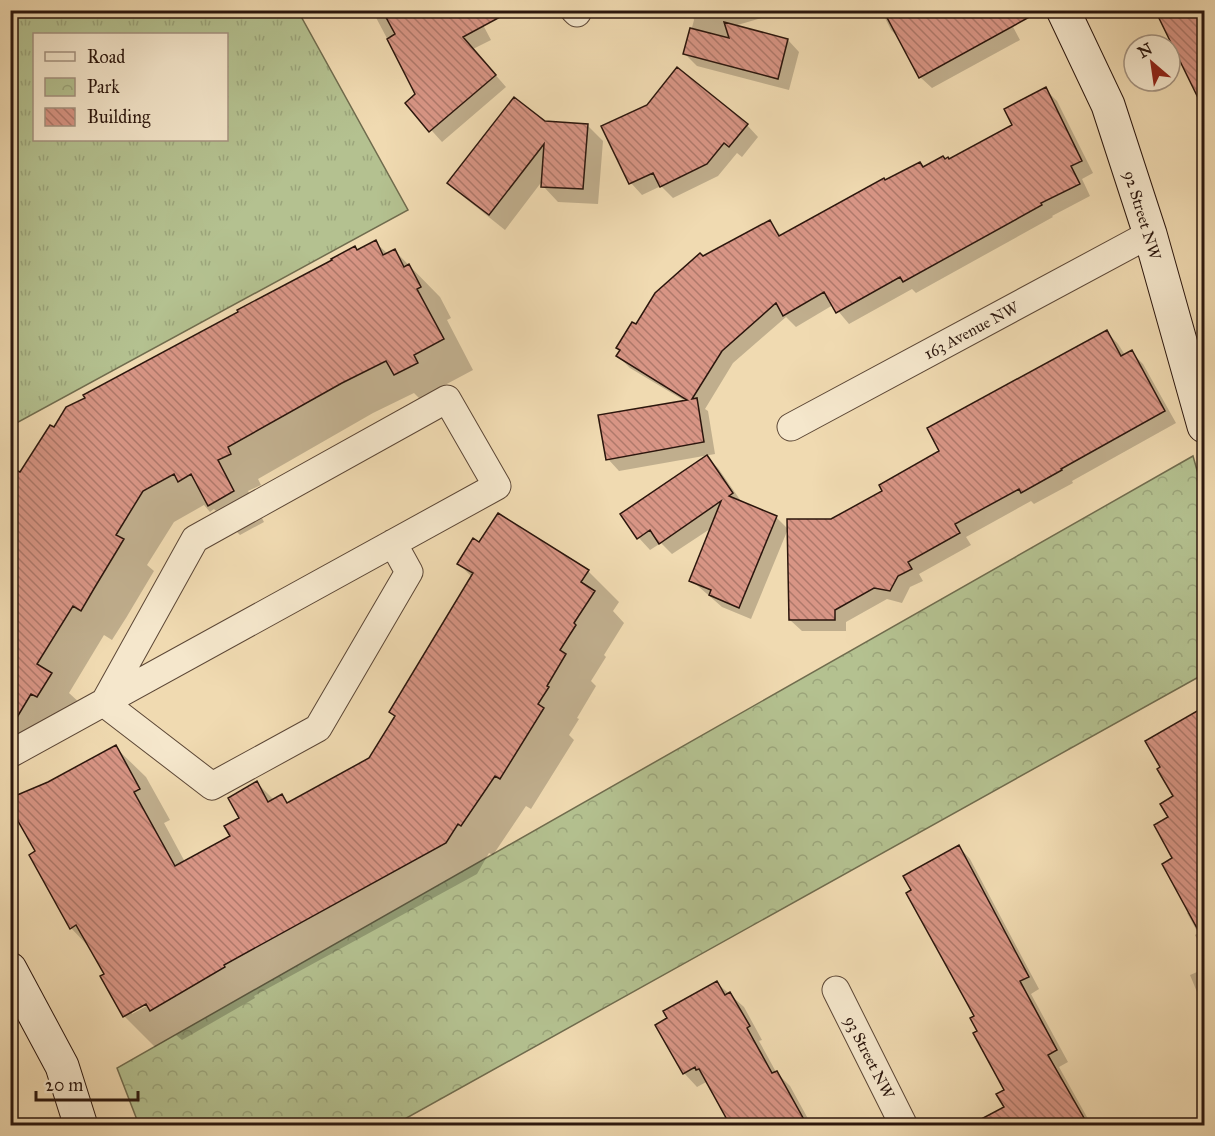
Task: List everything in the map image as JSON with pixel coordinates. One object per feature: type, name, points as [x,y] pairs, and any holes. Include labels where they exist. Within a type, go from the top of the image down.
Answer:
[{"type":"street","name":"92 Street NW","points":[[1063,10],[1108,105],[1150,234],[1204,426]]},
{"type":"street","name":"163 Avenue NW","points":[[791,427],[1150,234]]},
{"type":"street","points":[[10,754],[104,703],[497,486],[447,399],[195,539],[104,703]]},
{"type":"street","points":[[104,703],[212,786],[318,728],[409,572],[393,543]]},
{"type":"street","points":[[10,969],[62,1066],[81,1125]]},
{"type":"street","name":"93 Street NW","points":[[836,990],[904,1125]]},
{"type":"green space","points":[[11,10],[298,11],[408,210],[11,426]]},
{"type":"green space","points":[[1193,456],[1204,495],[1204,674],[394,1125],[139,1125],[117,1068]]},
{"type":"building","points":[[382,10],[513,10],[463,37],[496,75],[429,132],[405,103],[415,94],[387,39],[395,34]]},
{"type":"building","points":[[883,10],[1042,10],[919,78]]},
{"type":"building","points":[[1155,10],[1204,10],[1204,110],[1182,65],[1182,33],[1166,33]]},
{"type":"building","points":[[724,22],[788,39],[778,79],[683,54],[690,28],[729,38]]},
{"type":"building","points":[[677,67],[748,124],[729,147],[724,143],[707,164],[660,187],[653,173],[629,184],[601,126],[647,105]]},
{"type":"building","points":[[1046,87],[1082,161],[1071,166],[1080,184],[1041,203],[1042,205],[903,282],[900,277],[836,313],[824,292],[783,316],[776,303],[722,351],[692,399],[697,398],[704,442],[606,460],[598,415],[687,400],[616,356],[620,350],[616,348],[632,322],[636,324],[655,293],[700,253],[703,256],[770,220],[779,236],[884,178],[885,180],[920,162],[923,167],[943,156],[949,159],[1012,125],[1004,109]]},
{"type":"building","points":[[514,97],[545,121],[588,124],[583,189],[541,187],[544,144],[489,215],[447,183]]},
{"type":"building","points":[[376,240],[383,255],[395,249],[404,267],[409,264],[421,287],[417,289],[444,339],[414,355],[418,363],[394,375],[386,361],[228,447],[231,454],[218,460],[234,491],[208,506],[191,474],[178,482],[174,474],[143,491],[116,535],[124,539],[81,611],[73,606],[37,664],[52,673],[37,697],[31,694],[10,729],[10,467],[20,472],[50,425],[54,427],[66,407],[85,398],[83,395],[355,246],[357,250]]},
{"type":"building","points":[[1107,330],[1121,356],[1132,350],[1165,411],[1021,493],[1019,489],[955,524],[960,533],[908,562],[912,569],[898,576],[890,591],[874,588],[835,610],[835,620],[789,620],[787,519],[831,519],[882,491],[879,485],[939,451],[927,428]]},
{"type":"building","points":[[707,455],[733,493],[729,496],[777,516],[739,608],[709,595],[711,590],[689,581],[721,501],[659,544],[650,530],[637,539],[620,514]]},
{"type":"building","points":[[498,513],[589,570],[581,582],[595,591],[560,650],[566,654],[538,704],[544,708],[500,779],[495,776],[461,826],[458,824],[446,843],[224,965],[225,967],[150,1011],[146,1004],[123,1017],[100,976],[104,974],[76,925],[70,929],[29,855],[35,851],[10,807],[10,798],[48,782],[116,745],[140,789],[134,792],[175,866],[230,836],[224,826],[239,818],[228,798],[257,781],[268,802],[282,794],[287,803],[369,758],[395,716],[389,712],[473,573],[457,564],[473,538],[479,542]]},
{"type":"building","points":[[1204,707],[1204,941],[1162,864],[1172,858],[1154,825],[1168,817],[1160,804],[1173,796],[1157,769],[1160,767],[1145,741]]},
{"type":"building","points":[[959,845],[1029,977],[1020,981],[1057,1050],[1048,1055],[1088,1125],[970,1125],[1004,1107],[996,1094],[1004,1090],[973,1033],[977,1031],[970,1018],[974,1016],[906,893],[911,890],[903,876]]},
{"type":"building","points":[[717,981],[725,995],[730,992],[750,1026],[747,1028],[772,1073],[777,1071],[807,1125],[730,1125],[699,1069],[696,1070],[695,1067],[683,1074],[655,1025],[667,1018],[663,1011]]}]
